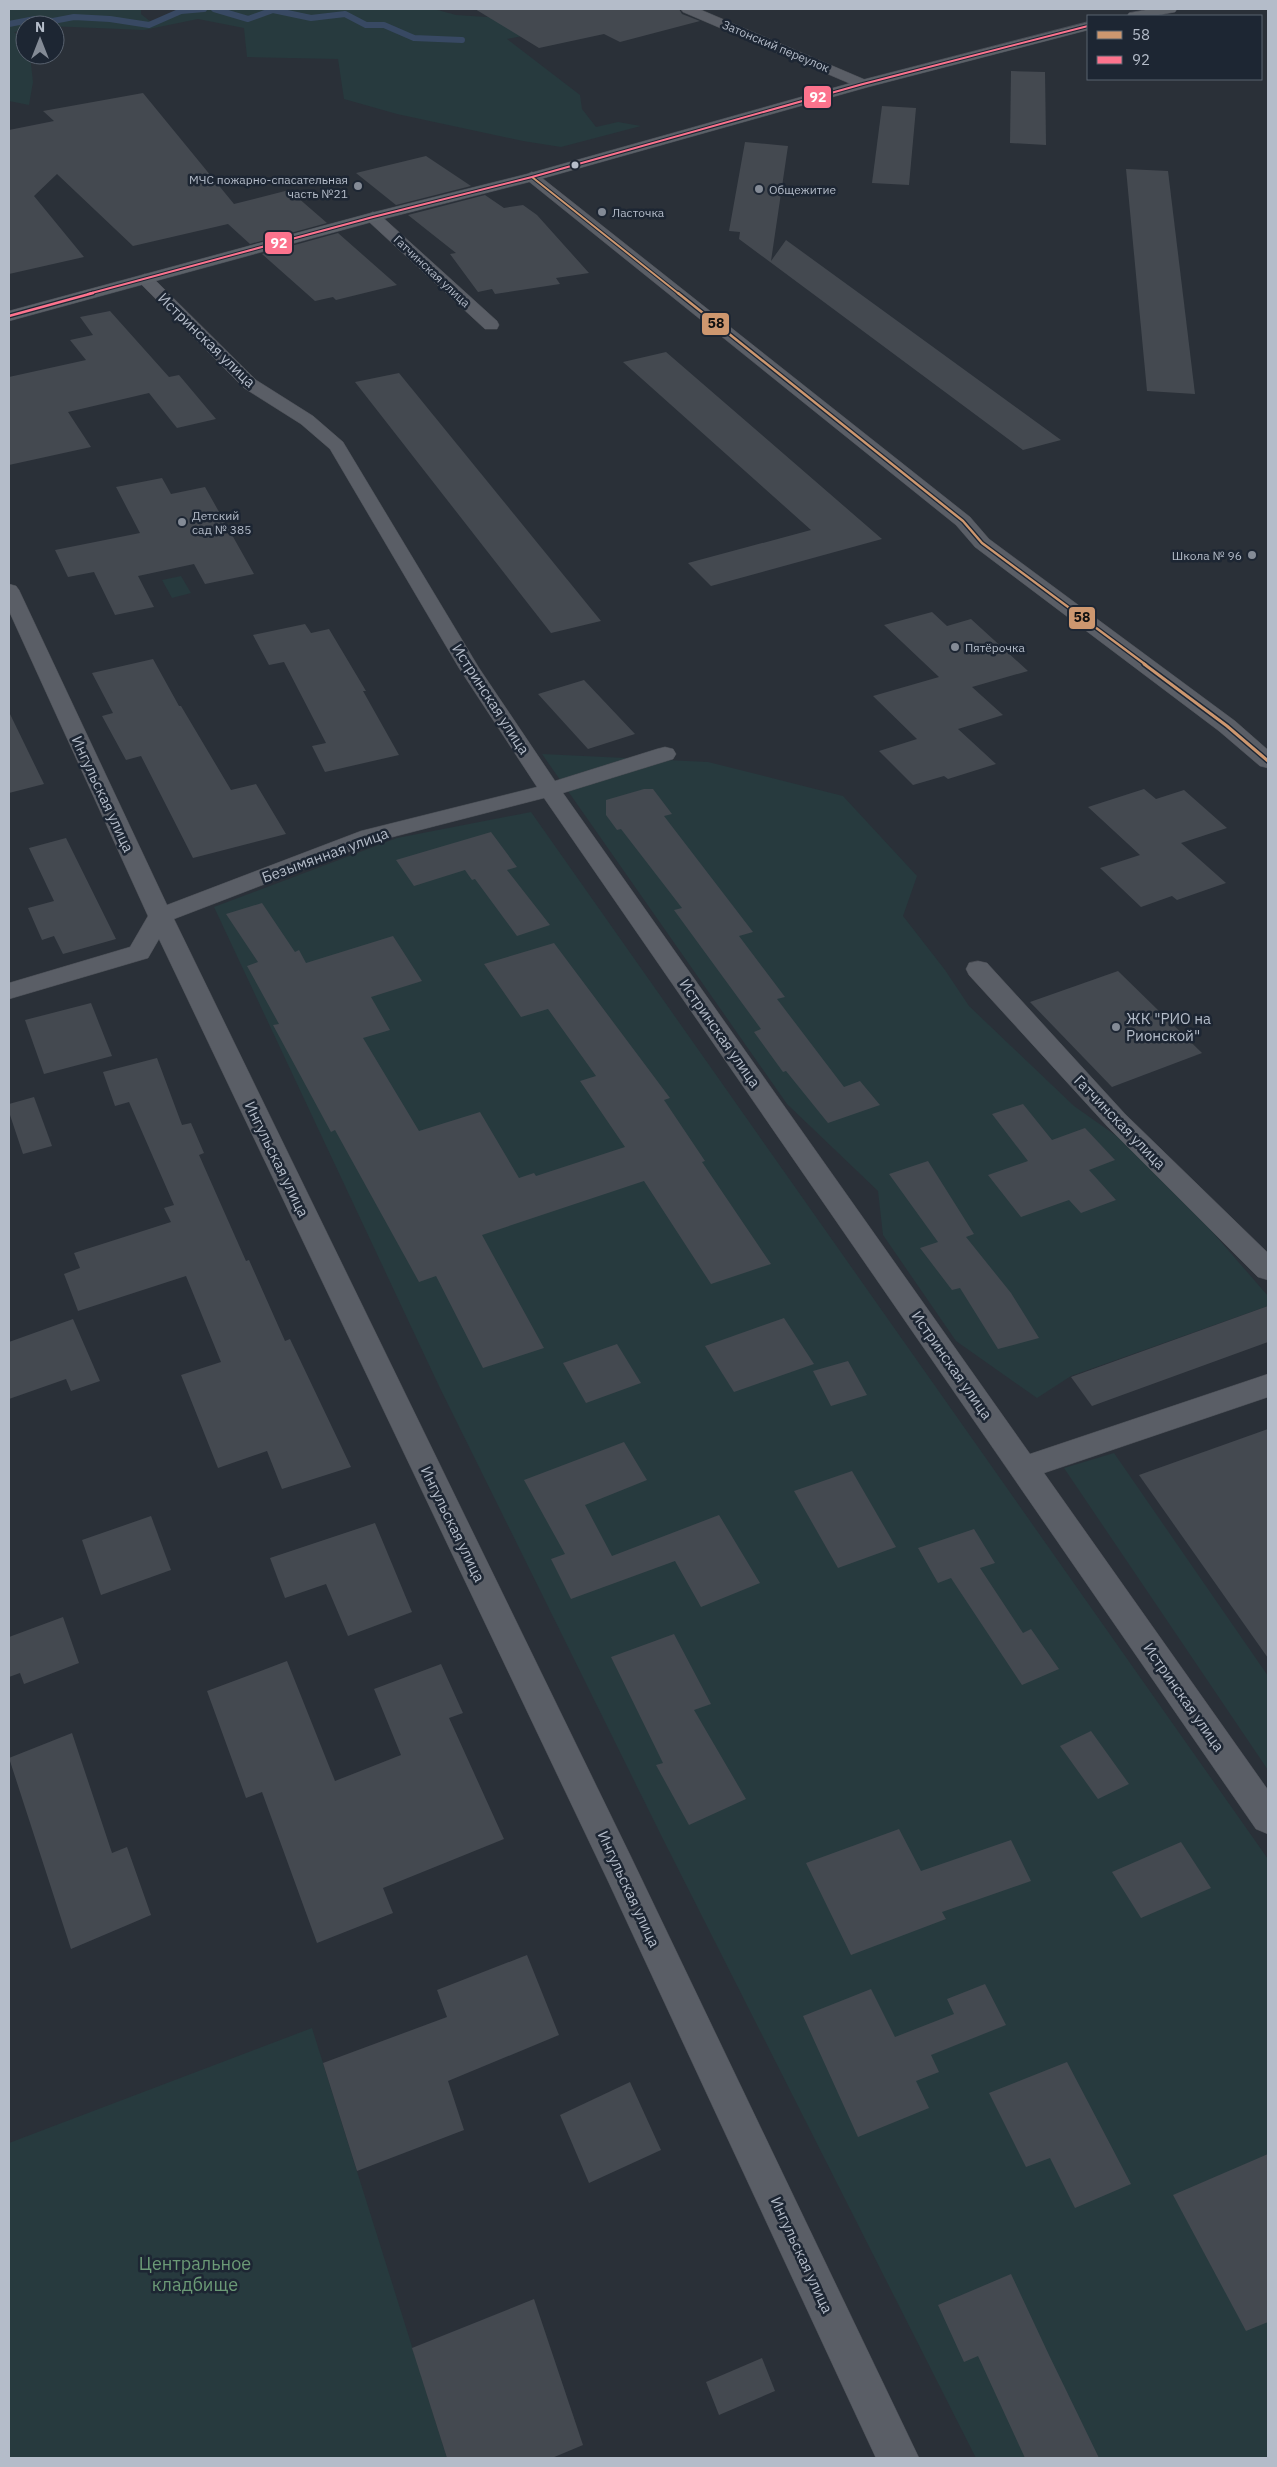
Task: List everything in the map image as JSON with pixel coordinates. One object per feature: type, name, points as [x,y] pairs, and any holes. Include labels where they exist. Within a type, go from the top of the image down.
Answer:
[{"type":"main road","points":[[1139,15],[1170,9]]},
{"type":"main road","points":[[9,316],[373,217],[532,177],[863,84],[1087,26]]},
{"type":"street","name":"Затонский переулок","points":[[688,9],[863,84]]},
{"type":"street","points":[[532,177],[962,521],[982,543],[1227,726],[1268,761]]},
{"type":"street","name":"Гатчинская улица","points":[[373,217],[491,325]]},
{"type":"street","name":"Истринская улица","points":[[145,279],[250,384],[308,420],[337,446],[469,668],[550,790],[1268,1818]]},
{"type":"street","name":"Ингульская улица","points":[[9,590],[160,916],[620,1870],[898,2458]]},
{"type":"street","name":"Безымянная улица","points":[[160,916],[369,836],[550,790],[664,754]]},
{"type":"street","points":[[9,991],[139,952],[160,916]]},
{"type":"street","name":"Гатчинская улица","points":[[978,969],[1116,1120],[1268,1270]]},
{"type":"street","points":[[1024,1468],[1268,1385]]},
{"type":"green space","points":[[9,9],[141,9],[141,14],[151,22],[181,9],[434,9],[456,15],[549,21],[539,33],[507,39],[580,95],[582,109],[596,127],[618,122],[641,126],[561,147],[523,141],[397,114],[344,99],[338,59],[247,57],[244,28],[198,19],[144,30],[65,27],[65,15],[15,15],[15,65],[31,65],[33,82],[29,105],[9,101]]},
{"type":"green space","points":[[181,576],[191,593],[172,598],[162,580]]},
{"type":"green space","points":[[542,754],[708,762],[843,796],[917,876],[903,916],[945,970],[969,1006],[1074,1106],[1149,1159],[1268,1296],[1268,1306],[1071,1376],[1037,1398],[956,1341],[883,1235],[878,1191],[787,1104]]},
{"type":"green space","points":[[531,812],[1268,1859],[1268,2458],[976,2458],[661,1835],[439,1386],[214,907],[397,838]]},
{"type":"green space","points":[[1114,1453],[1268,1676],[1268,1770],[1064,1468]]},
{"type":"green space","name":"Центральное кладбище","points":[[312,2028],[447,2458],[9,2458],[9,2143]]},
{"type":"building","points":[[475,9],[679,9],[682,14],[700,21],[620,42],[604,34],[539,48]]},
{"type":"building","points":[[1011,71],[1045,72],[1046,145],[1010,143]]},
{"type":"building","points":[[143,93],[234,204],[289,190],[327,223],[250,244],[228,224],[133,246],[57,174],[34,196],[84,257],[9,274],[9,130],[54,121],[43,111]]},
{"type":"building","points":[[882,106],[916,108],[909,185],[872,183]]},
{"type":"building","points":[[745,142],[788,146],[771,261],[786,240],[1061,440],[1023,450],[739,239],[740,232],[729,231]]},
{"type":"building","points":[[426,156],[471,186],[396,205],[356,173]]},
{"type":"building","points":[[1126,169],[1168,171],[1195,394],[1147,391]]},
{"type":"building","points":[[485,195],[504,208],[523,205],[537,215],[589,273],[556,278],[560,284],[495,294],[492,289],[478,292],[450,254],[456,253],[408,215]]},
{"type":"building","points":[[338,233],[397,285],[336,300],[333,297],[315,301],[262,254]]},
{"type":"building","points":[[110,311],[169,377],[179,375],[216,419],[177,428],[149,393],[68,412],[91,447],[9,465],[9,377],[86,360],[70,340],[93,335],[80,317]]},
{"type":"building","points":[[666,352],[882,539],[711,586],[688,563],[811,530],[623,362]]},
{"type":"building","points":[[399,373],[601,621],[551,633],[355,382]]},
{"type":"building","points":[[162,478],[171,494],[205,487],[254,574],[205,584],[194,564],[138,576],[154,607],[115,615],[94,572],[68,577],[55,550],[140,533],[116,487]]},
{"type":"building","points":[[932,612],[947,626],[971,619],[1028,671],[972,687],[1003,715],[958,729],[996,764],[948,779],[944,776],[913,785],[879,751],[917,739],[873,696],[939,677],[884,625]]},
{"type":"building","points":[[305,624],[311,633],[329,629],[366,691],[363,691],[399,755],[325,772],[312,746],[326,743],[284,662],[269,665],[253,635]]},
{"type":"building","points":[[153,659],[179,706],[181,706],[231,790],[256,784],[286,834],[193,858],[141,756],[126,760],[102,716],[113,713],[92,673]]},
{"type":"building","points":[[584,680],[635,734],[588,749],[538,694]]},
{"type":"building","points":[[9,712],[44,784],[9,793]]},
{"type":"building","points":[[644,789],[653,789],[672,814],[664,816],[753,932],[739,936],[785,997],[777,999],[844,1087],[860,1081],[880,1105],[828,1123],[786,1071],[783,1072],[754,1032],[761,1029],[674,910],[682,908],[621,829],[617,830],[606,815],[606,800]]},
{"type":"building","points":[[1144,789],[1156,799],[1184,790],[1227,828],[1181,843],[1226,883],[1177,900],[1172,896],[1141,907],[1100,868],[1140,855],[1088,807]]},
{"type":"building","points":[[491,832],[517,867],[507,870],[550,925],[517,936],[475,879],[472,880],[465,870],[414,886],[396,860]]},
{"type":"building","points":[[66,838],[116,939],[63,954],[54,936],[42,940],[28,908],[54,901],[29,848]]},
{"type":"building","points":[[262,903],[295,952],[299,950],[306,963],[393,936],[422,981],[371,997],[390,1030],[363,1038],[419,1131],[480,1112],[519,1178],[534,1173],[536,1176],[625,1147],[580,1081],[596,1076],[548,1009],[521,1017],[484,964],[554,943],[670,1098],[664,1100],[705,1161],[702,1162],[771,1264],[711,1284],[644,1181],[482,1235],[544,1348],[483,1368],[436,1276],[419,1282],[335,1130],[331,1132],[273,1025],[279,1024],[247,966],[258,962],[226,914]]},
{"type":"building","name":"ЖК \"РИО на Рионской\"","points":[[1118,971],[1202,1053],[1112,1087],[1030,1002]]},
{"type":"building","points":[[91,1003],[112,1056],[44,1074],[25,1020]]},
{"type":"building","points":[[157,1058],[182,1125],[191,1123],[204,1153],[199,1155],[246,1261],[249,1260],[285,1341],[290,1339],[351,1467],[282,1489],[267,1451],[218,1468],[181,1375],[221,1362],[186,1276],[78,1311],[64,1274],[80,1268],[74,1253],[171,1222],[164,1208],[174,1205],[129,1102],[115,1106],[103,1072]]},
{"type":"building","points":[[34,1097],[52,1146],[23,1154],[9,1112],[9,1104]]},
{"type":"building","points":[[1023,1104],[1052,1140],[1085,1128],[1115,1160],[1089,1170],[1116,1200],[1081,1213],[1069,1200],[1021,1217],[988,1175],[1028,1161],[992,1114]]},
{"type":"building","points":[[928,1161],[974,1234],[966,1237],[1011,1293],[1039,1338],[998,1349],[960,1288],[952,1290],[920,1248],[938,1242],[889,1174]]},
{"type":"building","points":[[1268,1306],[1268,1342],[1092,1406],[1071,1377]]},
{"type":"building","points":[[784,1318],[814,1364],[734,1392],[705,1346]]},
{"type":"building","points":[[73,1319],[100,1381],[71,1391],[66,1379],[9,1399],[9,1342]]},
{"type":"building","points":[[617,1344],[641,1383],[586,1403],[563,1363]]},
{"type":"building","points":[[848,1361],[867,1395],[831,1406],[813,1371]]},
{"type":"building","points":[[1268,1429],[1268,1658],[1139,1475]]},
{"type":"building","points":[[624,1442],[647,1480],[585,1505],[612,1556],[719,1515],[760,1583],[701,1607],[675,1561],[571,1599],[551,1559],[565,1554],[524,1480]]},
{"type":"building","points":[[852,1471],[896,1547],[838,1568],[794,1491]]},
{"type":"building","points":[[151,1516],[171,1570],[101,1595],[82,1540]]},
{"type":"building","points":[[375,1523],[412,1612],[348,1636],[326,1584],[285,1598],[270,1558]]},
{"type":"building","points":[[974,1529],[995,1563],[980,1568],[1023,1633],[1031,1629],[1059,1669],[1022,1685],[951,1578],[938,1583],[918,1548]]},
{"type":"building","points":[[63,1617],[79,1663],[24,1684],[20,1673],[9,1677],[9,1637]]},
{"type":"building","points":[[674,1634],[711,1704],[694,1710],[746,1799],[689,1825],[656,1765],[663,1763],[611,1657]]},
{"type":"building","points":[[287,1661],[335,1781],[401,1755],[374,1689],[441,1664],[463,1713],[449,1718],[504,1839],[383,1888],[393,1913],[317,1943],[262,1792],[246,1798],[207,1691]]},
{"type":"building","points":[[1091,1731],[1129,1784],[1098,1799],[1060,1746]]},
{"type":"building","points":[[72,1733],[112,1853],[127,1847],[151,1915],[71,1949],[9,1758]]},
{"type":"building","points":[[899,1829],[921,1871],[1011,1840],[1031,1881],[942,1912],[946,1919],[851,1955],[806,1863]]},
{"type":"building","points":[[1181,1842],[1211,1888],[1141,1918],[1112,1872]]},
{"type":"building","points":[[527,1955],[559,2035],[448,2081],[464,2130],[357,2171],[323,2063],[447,2017],[437,1990]]},
{"type":"building","points":[[985,1984],[1006,2025],[931,2055],[939,2072],[916,2081],[929,2108],[858,2137],[803,2016],[871,1989],[895,2037],[954,2014],[947,1999]]},
{"type":"building","points":[[1067,2062],[1131,2184],[1075,2208],[1050,2158],[1026,2167],[989,2093]]},
{"type":"building","points":[[630,2082],[661,2150],[589,2183],[560,2115]]},
{"type":"building","points":[[1268,2154],[1268,2322],[1246,2331],[1173,2195]]},
{"type":"building","points":[[1011,2274],[1099,2458],[1025,2458],[978,2356],[964,2362],[938,2305]]},
{"type":"building","points":[[534,2299],[583,2445],[552,2458],[447,2458],[412,2348]]},
{"type":"building","points":[[762,2358],[775,2391],[719,2415],[706,2382]]},
{"type":"waterway","points":[[9,24],[35,19],[53,21],[74,17],[110,19],[149,25],[181,11],[204,9]]},
{"type":"waterway","points":[[214,9],[248,19],[273,10],[311,18],[345,14],[366,25],[384,25],[414,38],[462,40]]},
{"type":"transit line","name":"92","points":[[9,316],[373,217],[532,177],[863,84],[1087,26]]},
{"type":"transit line","name":"58","points":[[532,177],[963,521],[982,543],[1227,726],[1268,761]]},
{"type":"place","name":"МЧС пожарно-спасательная часть №21","points":[[358,186]]},
{"type":"place","name":"Общежитие","points":[[759,189]]},
{"type":"place","name":"Ласточка","points":[[602,212]]},
{"type":"place","name":"Детский сад № 385","points":[[182,522]]},
{"type":"place","name":"Школа № 96","points":[[1252,555]]},
{"type":"place","name":"Пятёрочка","points":[[955,647]]},
{"type":"place","name":"ЖК \"РИО на Рионской\"","points":[[1116,1027]]}]
